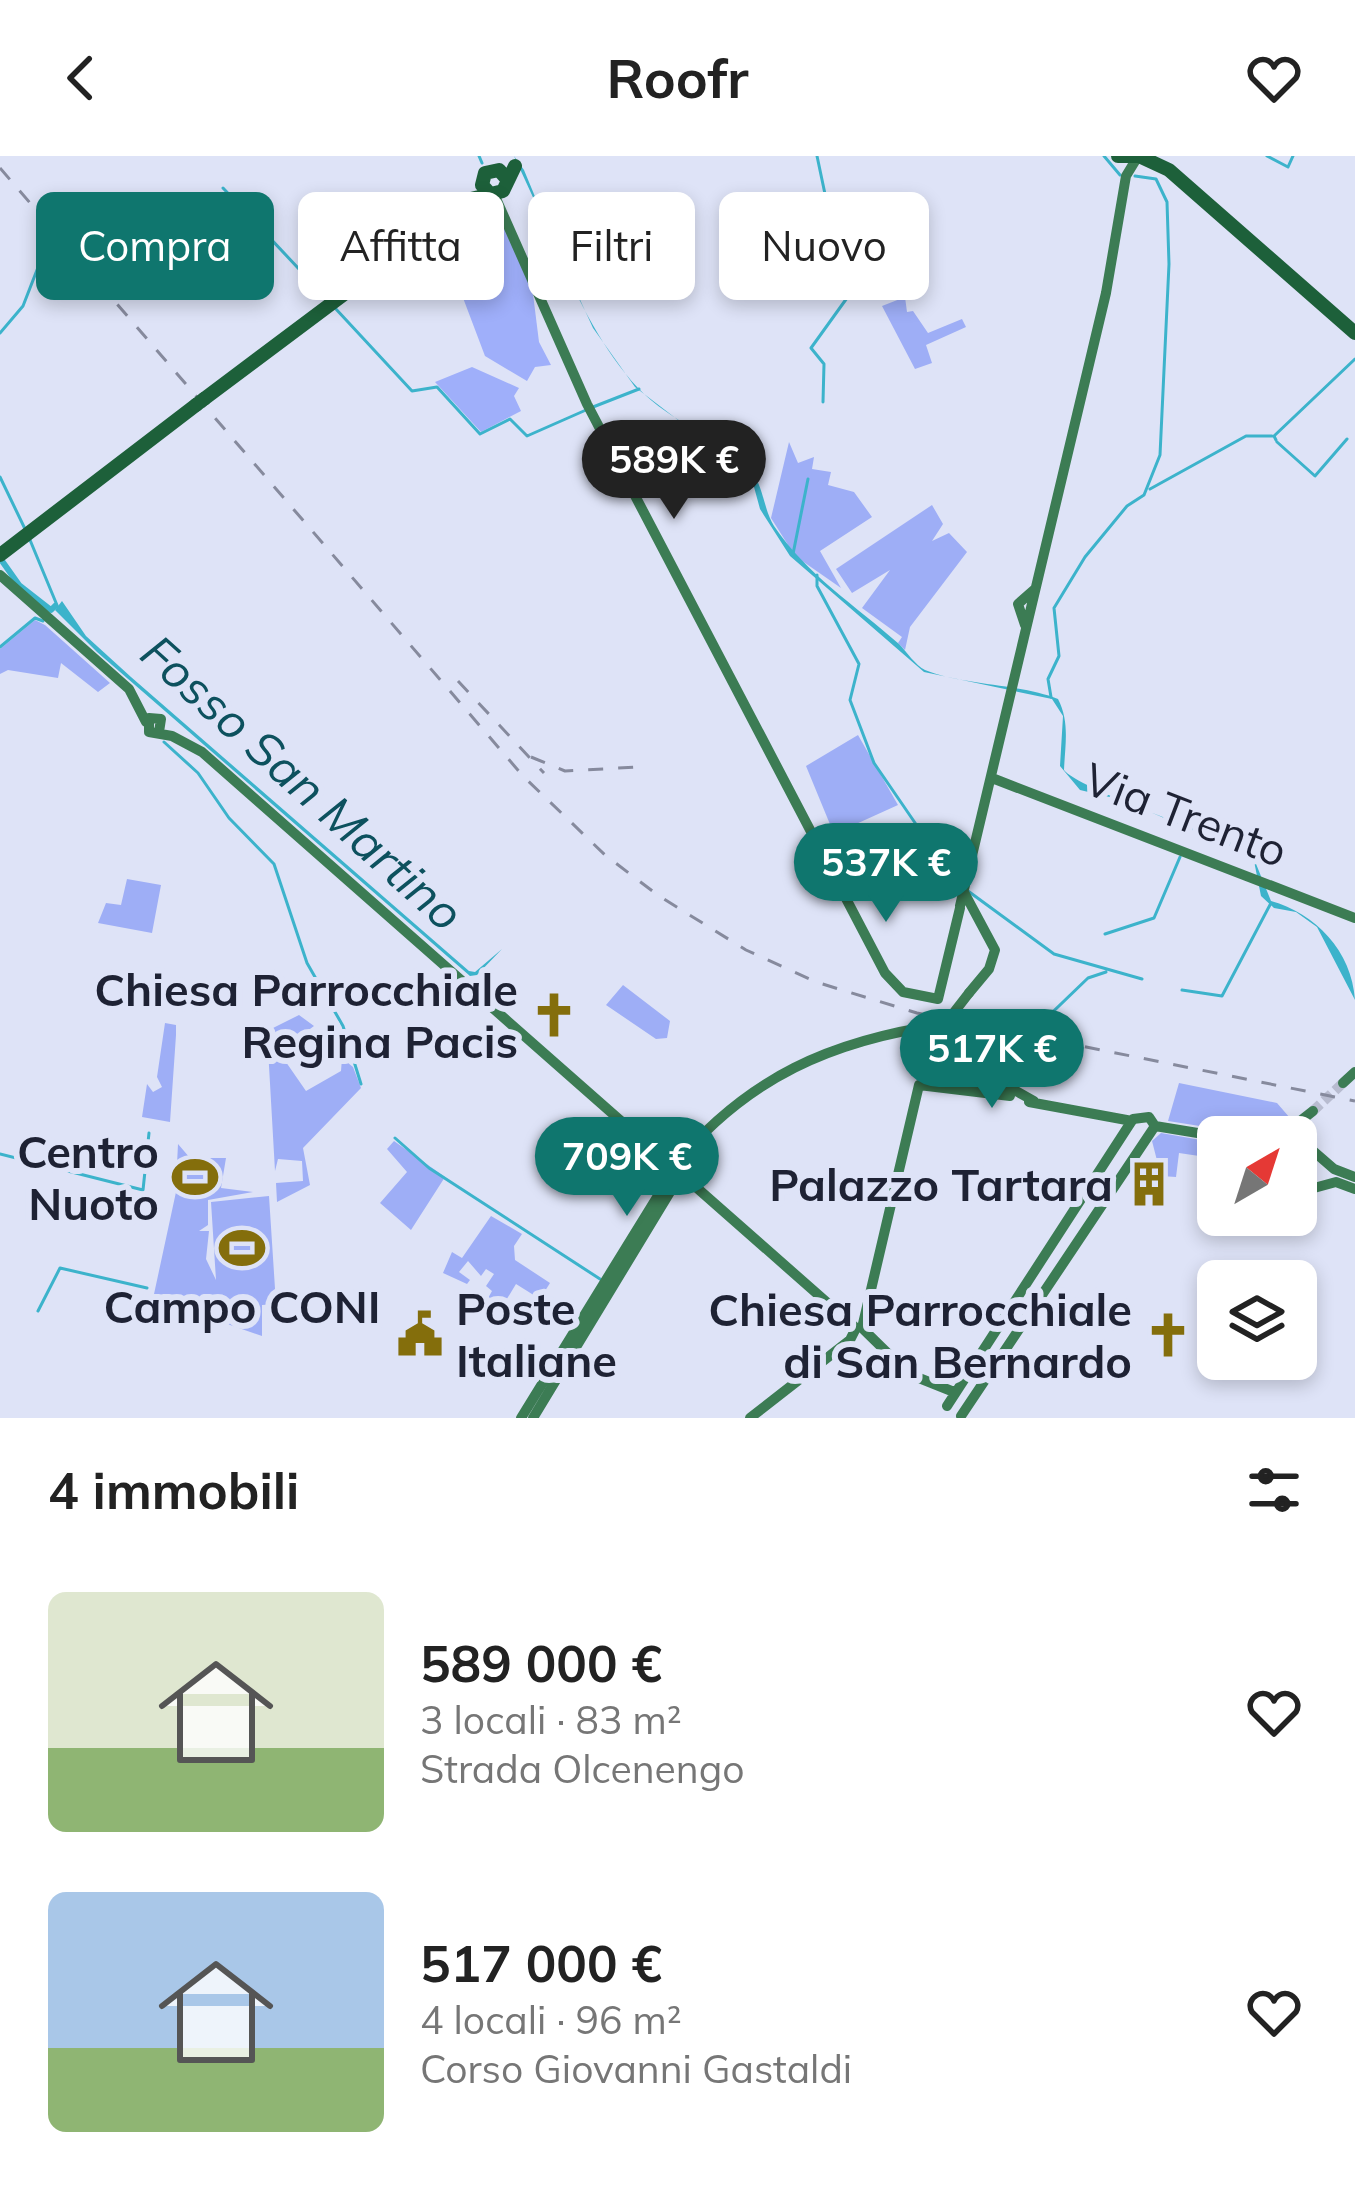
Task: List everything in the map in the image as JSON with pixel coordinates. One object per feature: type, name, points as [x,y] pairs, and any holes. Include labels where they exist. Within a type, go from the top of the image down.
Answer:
[{"type":"main road","points":[[0,553],[529,156]]},
{"type":"main road","points":[[1125,185],[1118,156],[1140,157],[1169,170]]},
{"type":"main road","points":[[1160,156],[1169,170],[1355,333]]},
{"type":"main road","points":[[498,182],[566,362],[890,981],[903,992],[938,999],[1026,631],[1027,607],[1037,586],[1114,257],[1125,185],[1140,157]]},
{"type":"main road","points":[[4,581],[129,689],[147,716],[149,732],[165,732],[202,752],[902,1369],[929,1385],[954,1392]]},
{"type":"main road","name":"Via Trento","points":[[992,778],[1355,918]]},
{"type":"main road","points":[[964,904],[982,923],[994,950],[980,980],[936,1040],[937,1057],[946,1071],[1034,1101],[1111,1116],[1150,1130],[1197,1135]]},
{"type":"main road","points":[[533,1418],[677,1170],[708,1126],[764,1082],[810,1056],[945,1024]]},
{"type":"main road","points":[[1343,1083],[1355,1072]]},
{"type":"main road","points":[[750,1418],[862,1334],[921,1083],[1013,1093]]},
{"type":"main road","points":[[1308,1116],[1313,1111]]},
{"type":"main road","points":[[949,1412],[954,1392],[1132,1123]]},
{"type":"main road","points":[[949,1412],[1150,1130]]},
{"type":"main road","points":[[1317,1155],[1351,1175]]},
{"type":"main road","points":[[1326,1163],[1326,1184]]},
{"type":"main road","points":[[1317,1187],[1339,1182],[1355,1189]]},
{"type":"main road","points":[[521,1418],[610,1282]]},
{"type":"main road","points":[[929,1385],[949,1412]]},
{"type":"shaded area","points":[[514,156],[524,170],[530,192]]},
{"type":"shaded area","points":[[504,225],[528,282],[539,342],[551,365],[535,367],[527,381],[485,356],[464,300],[504,300]]},
{"type":"shaded area","points":[[905,300],[907,312],[913,311],[928,333],[962,319],[966,327],[926,345],[932,363],[915,369],[882,306]]},
{"type":"shaded area","points":[[472,367],[519,388],[514,396],[521,411],[481,432],[435,382]]},
{"type":"shaded area","points":[[673,416],[754,476],[774,526],[816,574],[922,668],[955,679],[924,672],[790,556],[760,509],[751,476]]},
{"type":"shaded area","points":[[789,442],[798,463],[814,457],[812,469],[831,472],[828,485],[854,492],[872,517],[820,551],[841,588],[795,556],[771,518]]},
{"type":"shaded area","points":[[932,505],[943,524],[932,541],[949,533],[967,552],[910,627],[905,650],[898,643],[902,637],[862,608],[890,570],[852,593],[836,569]]},
{"type":"shaded area","points":[[62,601],[86,636],[131,677],[469,971],[475,972],[502,949],[477,975],[470,976],[97,652],[55,610]]},
{"type":"shaded area","points":[[35,620],[110,683],[98,692],[61,663],[58,678],[8,670],[0,674],[0,649]]},
{"type":"shaded area","points":[[956,679],[1058,699],[1062,708],[1065,725],[1064,770],[1119,799],[1080,790],[1060,766],[1063,716],[1052,699]]},
{"type":"shaded area","points":[[858,735],[898,805],[834,834],[806,766]]},
{"type":"shaded area","points":[[1149,812],[1250,849],[1253,856]]},
{"type":"shaded area","points":[[1253,857],[1271,901],[1287,907],[1302,915],[1316,925],[1339,950],[1355,1000],[1317,927],[1296,912],[1274,908],[1261,896]]},
{"type":"shaded area","points":[[127,879],[161,885],[152,933],[98,923],[106,903],[121,905]]},
{"type":"shaded area","points":[[623,985],[670,1021],[667,1038],[656,1039],[606,1005]]},
{"type":"shaded area","points":[[299,1015],[314,1026],[279,1052],[306,1091],[341,1071],[342,1058],[353,1067],[361,1088],[303,1148],[310,1185],[277,1202],[276,1183],[303,1181],[302,1161],[278,1159],[275,1171],[267,1031]]},
{"type":"shaded area","points":[[165,1023],[176,1025],[170,1122],[142,1117],[147,1084],[153,1092],[162,1087],[157,1077]]},
{"type":"shaded area","points":[[1179,1083],[1277,1103],[1288,1116],[1197,1116],[1197,1126],[1168,1121]]},
{"type":"shaded area","points":[[1161,1133],[1197,1139],[1197,1156],[1179,1153],[1176,1177],[1161,1176],[1152,1141]]},
{"type":"shaded area","points":[[394,1141],[445,1177],[411,1230],[380,1203],[407,1172],[387,1149]]},
{"type":"shaded area","points":[[178,1144],[190,1158],[226,1158],[221,1188],[253,1192],[208,1200],[208,1225],[199,1231],[209,1231],[206,1259],[216,1280],[211,1202],[269,1196],[276,1304],[262,1305],[262,1336],[190,1311],[151,1308],[176,1192],[188,1191],[176,1185]]},
{"type":"shaded area","points":[[491,1216],[522,1234],[514,1246],[515,1260],[550,1283],[540,1299],[516,1284],[502,1307],[487,1300],[492,1291],[486,1286],[494,1274],[486,1269],[481,1276],[468,1261],[459,1272],[470,1280],[467,1284],[443,1273],[452,1252],[462,1258]]},
{"type":"waterway","points":[[479,156],[482,163]]},
{"type":"waterway","points":[[817,156],[829,213],[852,211],[860,230],[843,267],[852,291],[811,348],[824,364],[823,402]]},
{"type":"waterway","points":[[1104,156],[1120,175]]},
{"type":"waterway","points":[[1267,156],[1288,167],[1293,156]]},
{"type":"waterway","points":[[1051,697],[1048,679],[1059,656],[1054,608],[1085,557],[1127,506],[1144,495],[1160,455],[1169,264],[1167,202],[1156,179],[1135,176]]},
{"type":"waterway","points":[[223,188],[329,301]]},
{"type":"waterway","points":[[0,333],[23,306],[36,273]]},
{"type":"waterway","points":[[335,308],[412,391],[437,387],[480,434],[510,419],[527,436],[586,410]]},
{"type":"waterway","points":[[1276,440],[1274,436],[1355,359]]},
{"type":"waterway","points":[[593,407],[639,389]]},
{"type":"waterway","points":[[1150,489],[1246,436],[1272,436]]},
{"type":"waterway","points":[[1277,442],[1315,476],[1347,439]]},
{"type":"waterway","points":[[0,477],[26,531]]},
{"type":"waterway","points":[[793,554],[808,479]]},
{"type":"waterway","points":[[30,540],[59,610]]},
{"type":"waterway","points":[[2,561],[19,585],[51,610],[55,606]]},
{"type":"waterway","points":[[817,575],[817,586],[859,664],[850,700],[874,763],[959,887]]},
{"type":"waterway","points":[[0,647],[35,618],[43,621]]},
{"type":"waterway","points":[[164,742],[198,773],[229,818],[274,864],[307,963],[343,1026],[361,1084]]},
{"type":"waterway","points":[[1105,934],[1154,918],[1180,857]]},
{"type":"waterway","points":[[968,891],[1054,954],[1142,979]]},
{"type":"waterway","points":[[1182,990],[1222,996],[1271,903]]},
{"type":"waterway","name":"Fosso San Martino","points":[[1034,1030],[1088,978],[1106,972]]},
{"type":"waterway","points":[[0,1154],[143,1190],[149,1133]]},
{"type":"waterway","points":[[395,1138],[429,1168],[600,1279]]},
{"type":"waterway","points":[[38,1311],[60,1268],[147,1288]]},
{"type":"tunnel","points":[[1313,1111],[1343,1083]]},
{"type":"railway","points":[[0,168],[523,776],[605,855],[659,896],[746,950],[816,982],[917,1013],[1355,1101]]},
{"type":"railway","points":[[458,681],[544,773]]},
{"type":"railway","points":[[531,757],[565,771],[637,767]]},
{"type":"place","name":"Chiesa Parrocchiale Regina Pacis","points":[[554,1015]]},
{"type":"place","name":"Centro Nuoto","points":[[195,1177]]},
{"type":"place","name":"Palazzo Tartara","points":[[1149,1184]]},
{"type":"place","name":"Campo CONI","points":[[242,1248]]},
{"type":"place","name":"Poste Italiane","points":[[420,1334]]},
{"type":"place","name":"Chiesa Parrocchiale di San Bernardo","points":[[1168,1335]]}]
